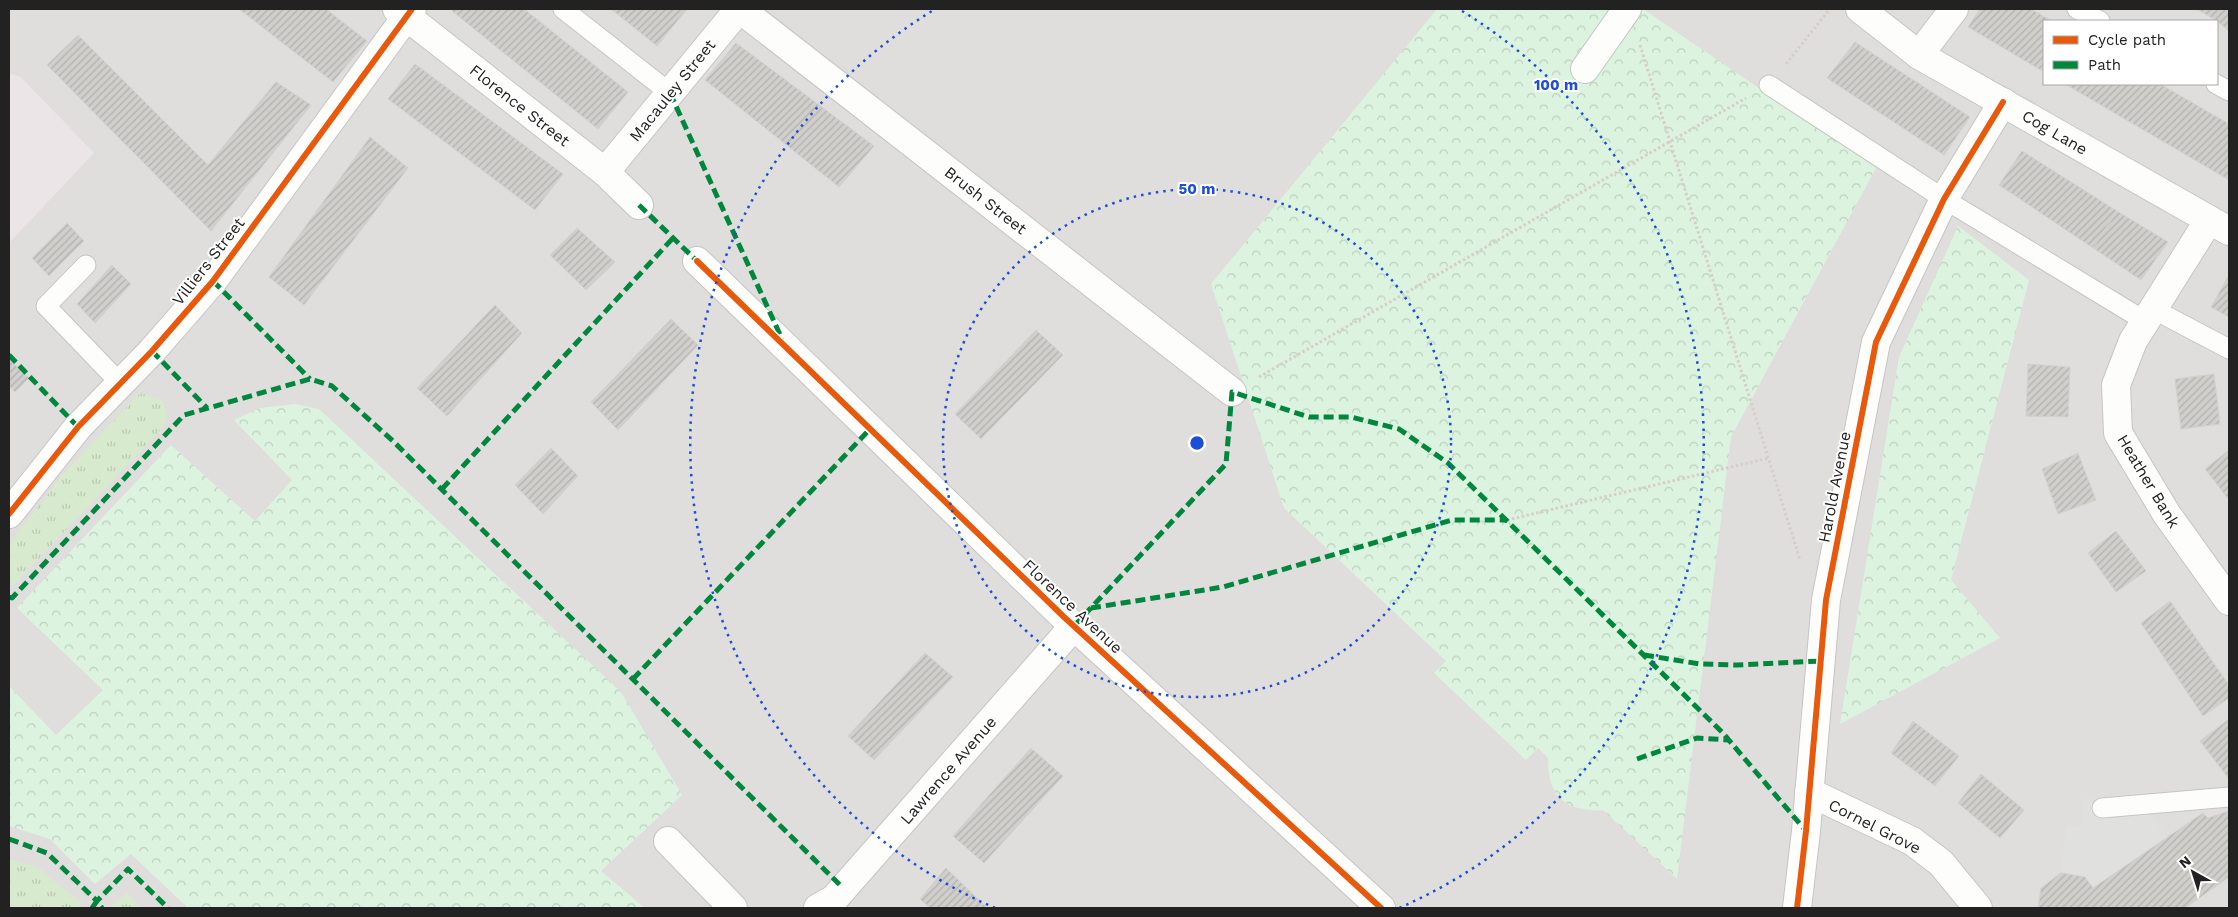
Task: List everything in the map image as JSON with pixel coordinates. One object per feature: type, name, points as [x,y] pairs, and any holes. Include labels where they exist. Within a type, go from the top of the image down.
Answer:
[{"type":"street","name":"Macauley Street","points":[[605,172],[739,9]]},
{"type":"street","name":"Brush Street","points":[[739,9],[1232,392]]},
{"type":"street","points":[[1585,69],[1627,9]]},
{"type":"street","name":"Cog Lane","points":[[1860,9],[1919,55],[2219,225]]},
{"type":"street","points":[[1919,55],[1954,9]]},
{"type":"street","name":"Florence Street","points":[[405,11],[605,172],[639,205]]},
{"type":"street","name":"Villiers Street","points":[[9,514],[78,426],[121,384],[213,282],[405,11]]},
{"type":"street","name":"Harold Avenue","points":[[1797,908],[1826,600],[1876,342],[1944,199],[2003,102]]},
{"type":"street","name":"Heather Bank","points":[[2219,225],[2149,315],[2133,341],[2116,385],[2118,433],[2166,513],[2229,601]]},
{"type":"street","name":"Florence Avenue","points":[[697,261],[1074,626],[1381,908]]},
{"type":"street","name":"Lawrence Avenue","points":[[832,905],[1074,626]]},
{"type":"street","name":"Cornel Grove","points":[[1809,792],[1912,841],[1941,863],[1978,908]]},
{"type":"street","points":[[668,841],[733,908]]},
{"type":"lane","points":[[562,9],[670,93]]},
{"type":"lane","points":[[2077,9],[2098,20]]},
{"type":"lane","points":[[1769,85],[1944,199],[2149,315],[2229,349]]},
{"type":"lane","points":[[2218,85],[2229,91]]},
{"type":"lane","points":[[86,265],[46,306],[121,384]]},
{"type":"lane","points":[[2102,808],[2229,797]]},
{"type":"path","points":[[1232,392],[1769,85],[1831,9]]},
{"type":"path","points":[[1638,37],[1803,569]]},
{"type":"path","points":[[1507,520],[1769,458]]},
{"type":"shaded area","points":[[9,9],[2229,9],[2229,908],[9,908]]},
{"type":"shaded area","points":[[9,73],[21,77],[94,153],[9,243]]},
{"type":"shaded area","points":[[2151,791],[2150,814],[2167,837],[2093,888],[2085,877],[2061,873],[2066,828],[2083,824],[2083,799]]},
{"type":"green space","points":[[1437,9],[1643,9],[1876,168],[1731,437],[1677,879],[1603,810],[1574,807],[1560,798],[1552,785],[1548,758],[1538,748],[1526,760],[1434,673],[1446,661],[1284,508],[1211,284]]},
{"type":"green space","points":[[1958,226],[2029,280],[1951,580],[2000,638],[1840,724],[1899,357]]},
{"type":"green space","points":[[140,393],[162,400],[167,415],[163,427],[12,587],[9,584],[9,549],[13,539],[64,473]]},
{"type":"green space","points":[[295,404],[319,409],[621,692],[682,795],[601,871],[645,908],[188,908],[131,854],[95,884],[50,839],[9,826],[9,686],[56,735],[103,690],[17,608],[171,445],[255,521],[292,480],[234,420],[260,408]]},
{"type":"green space","points":[[9,860],[37,867],[82,903],[79,908],[10,908]]},
{"type":"green space","points":[[126,893],[142,908],[110,908],[110,907]]},
{"type":"building","points":[[239,9],[326,9],[367,41],[333,82]]},
{"type":"building","points":[[453,9],[524,9],[628,92],[598,129],[452,11]]},
{"type":"building","points":[[611,9],[687,9],[657,46]]},
{"type":"building","points":[[1980,9],[2031,9],[2050,20],[2043,20],[2043,71],[1968,27]]},
{"type":"building","points":[[2197,9],[2229,9],[2229,31],[2218,20]]},
{"type":"building","points":[[78,35],[208,165],[276,82],[311,105],[211,231],[47,65]]},
{"type":"building","points":[[1855,42],[1970,117],[1944,155],[1827,78]]},
{"type":"building","points":[[736,43],[874,146],[839,187],[705,80]]},
{"type":"building","points":[[415,64],[563,174],[535,210],[388,99]]},
{"type":"building","points":[[2067,85],[2162,85],[2229,124],[2229,180]]},
{"type":"building","points":[[370,137],[408,168],[304,305],[269,277]]},
{"type":"building","points":[[2022,151],[2117,211],[2093,248],[1999,185]]},
{"type":"building","points":[[2117,211],[2168,242],[2141,280],[2093,248]]},
{"type":"building","points":[[67,223],[84,241],[49,276],[32,258]]},
{"type":"building","points":[[577,228],[615,262],[586,290],[550,255]]},
{"type":"building","points":[[112,265],[131,284],[95,323],[77,304]]},
{"type":"building","points":[[2229,275],[2229,317],[2211,307]]},
{"type":"building","points":[[495,305],[522,333],[447,416],[417,388]]},
{"type":"building","points":[[671,319],[698,345],[618,430],[591,402]]},
{"type":"building","points":[[1036,330],[1063,355],[981,439],[955,414]]},
{"type":"building","points":[[9,359],[29,378],[15,392],[9,386]]},
{"type":"building","points":[[2028,364],[2070,367],[2068,417],[2026,416]]},
{"type":"building","points":[[2214,374],[2220,424],[2181,429],[2175,379]]},
{"type":"building","points":[[551,448],[578,476],[543,514],[515,485]]},
{"type":"building","points":[[2229,450],[2229,500],[2205,469]]},
{"type":"building","points":[[2078,453],[2096,500],[2058,514],[2042,469]]},
{"type":"building","points":[[2116,531],[2146,571],[2116,592],[2088,553]]},
{"type":"building","points":[[2170,601],[2229,685],[2229,698],[2203,716],[2141,623]]},
{"type":"building","points":[[925,653],[953,677],[874,760],[848,736]]},
{"type":"building","points":[[2229,719],[2229,779],[2200,741]]},
{"type":"building","points":[[1913,721],[1959,756],[1935,786],[1891,753]]},
{"type":"building","points":[[1031,748],[1063,776],[984,863],[953,836]]},
{"type":"building","points":[[1981,774],[2024,810],[2000,838],[1958,803]]},
{"type":"building","points":[[2229,811],[2229,877],[2185,908],[2038,908],[2041,888],[2061,873],[2085,877],[2093,888],[2203,813],[2208,818]]},
{"type":"building","points":[[946,868],[986,907],[930,908],[920,899]]},
{"type":"marked path","points":[[670,93],[782,339]]},
{"type":"marked path","points":[[639,205],[697,261]]},
{"type":"marked path","points":[[442,489],[673,238]]},
{"type":"marked path","points":[[213,281],[310,379]]},
{"type":"marked path","points":[[152,351],[207,408]]},
{"type":"marked path","points":[[9,355],[78,427]]},
{"type":"marked path","points":[[9,597],[12,598],[184,415],[310,379],[332,386],[394,442],[843,888]]},
{"type":"marked path","points":[[1074,626],[1226,464],[1232,392],[1309,417],[1351,417],[1399,429],[1448,463],[1722,732],[1806,831]]},
{"type":"marked path","points":[[633,679],[870,429]]},
{"type":"marked path","points":[[1091,608],[1223,587],[1452,520],[1507,520]]},
{"type":"marked path","points":[[1644,655],[1700,664],[1737,665],[1821,661]]},
{"type":"marked path","points":[[1637,759],[1697,738],[1729,740]]},
{"type":"marked path","points":[[9,839],[47,853],[97,901],[128,869],[168,908]]},
{"type":"marked path","points":[[92,908],[97,901],[102,908]]},
{"type":"cycle path","points":[[9,514],[78,427],[152,351],[213,281],[412,9]]},
{"type":"cycle path","points":[[1797,908],[1806,831],[1826,600],[1876,342],[1944,199],[2003,102]]},
{"type":"cycle path","points":[[697,261],[1064,617],[1381,908]]}]
